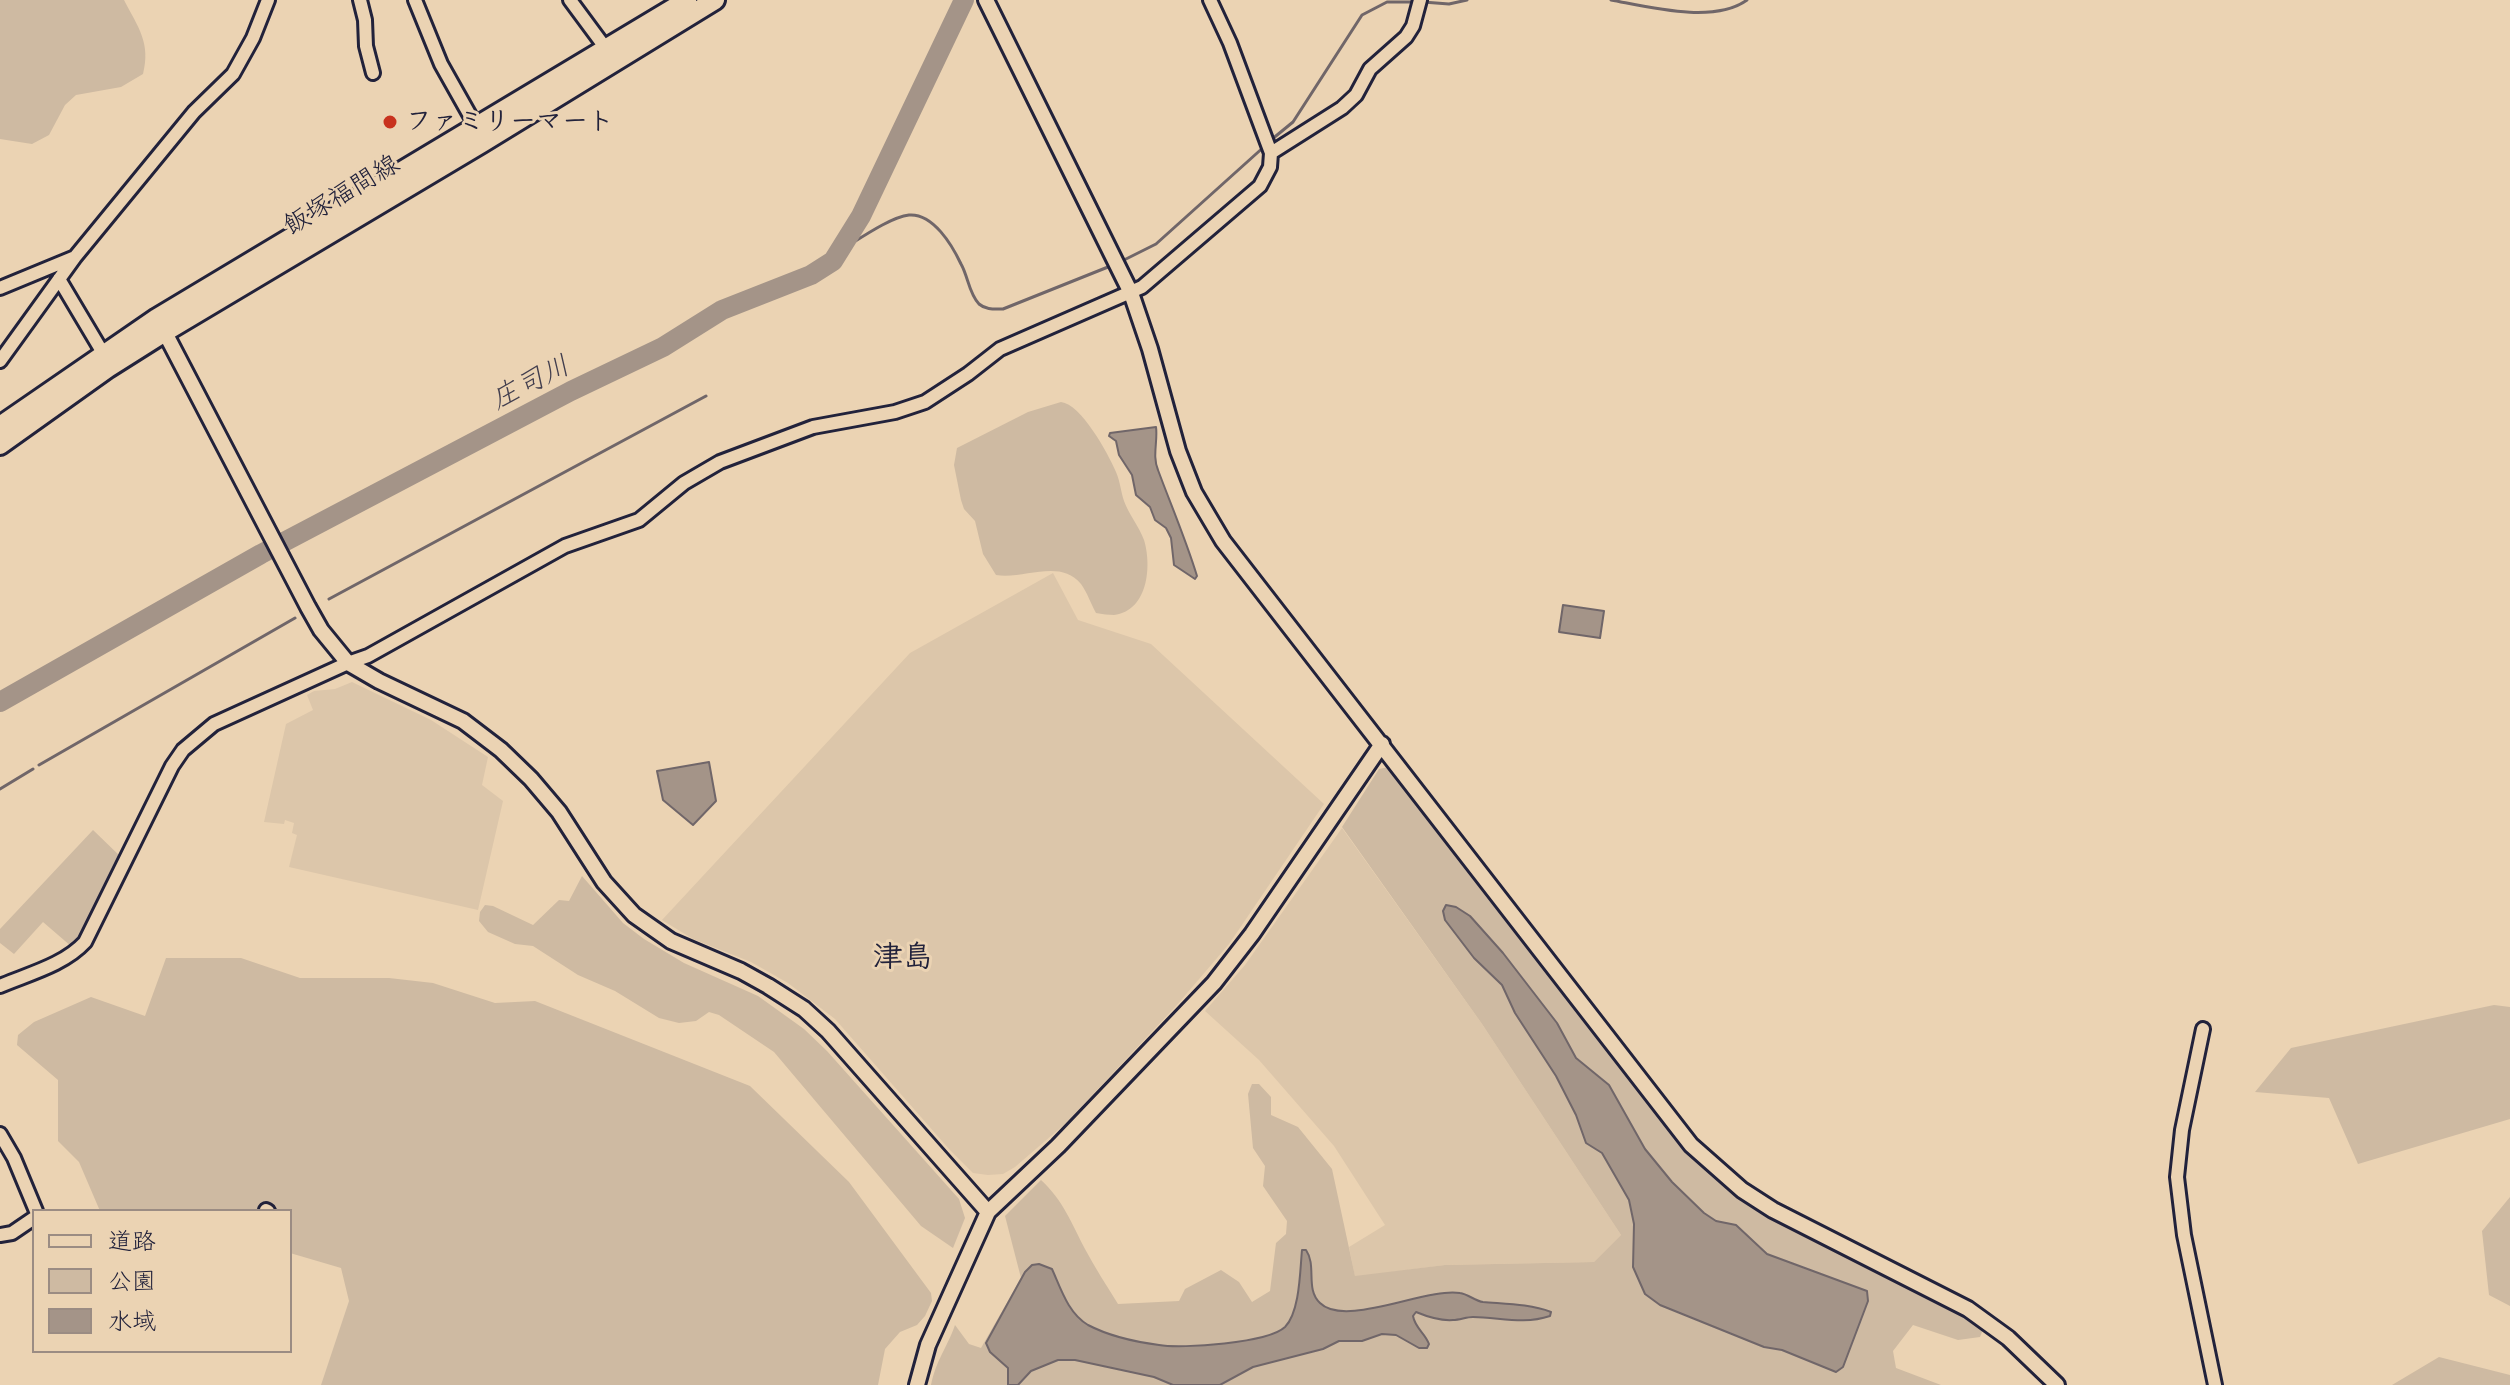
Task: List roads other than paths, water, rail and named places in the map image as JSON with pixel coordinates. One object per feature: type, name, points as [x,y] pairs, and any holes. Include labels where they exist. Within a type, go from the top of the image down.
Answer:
[{"type":"main road","name":"飯塚福間線","points":[[0,445],[108,368],[161,325],[687,0]]},
{"type":"main road","name":"飯塚福間線","points":[[0,426],[103,353],[161,325],[482,143],[715,0]]},
{"type":"street","points":[[0,361],[75,257],[194,112],[233,74],[244,57],[268,0]]},
{"type":"street","points":[[360,0],[373,73]]},
{"type":"street","points":[[415,0],[441,64],[477,128]]},
{"type":"street","points":[[570,0],[607,50]]},
{"type":"street","points":[[986,0],[1131,293],[1150,349],[1170,428],[1194,492],[1223,541],[1699,1152],[1742,1190],[1773,1210],[1968,1309],[2008,1338],[2057,1385]]},
{"type":"street","points":[[0,986],[55,963],[78,950],[85,942],[172,766],[196,737],[214,724],[368,656],[565,546],[639,520],[684,483],[720,462],[813,427],[895,412],[925,402],[1000,349],[1142,287],[1260,186],[1270,167],[1271,153],[1230,43],[1210,0]]},
{"type":"street","points":[[1271,153],[1342,108],[1356,95],[1370,69],[1406,37],[1413,26],[1420,0]]},
{"type":"street","points":[[0,288],[75,257]]},
{"type":"street","points":[[59,279],[103,353]]},
{"type":"street","points":[[161,325],[321,630],[348,663],[463,721],[501,750],[550,801],[604,882],[634,915],[671,941],[741,971],[804,1009],[828,1031],[986,1217]]},
{"type":"street","points":[[917,1385],[928,1345],[986,1217],[1214,983],[1252,934],[1382,744]]},
{"type":"street","points":[[2203,1029],[2182,1130],[2177,1177],[2184,1235],[2215,1385]]},
{"type":"street","points":[[0,1134],[14,1158],[35,1209]]},
{"type":"street","points":[[0,1235],[12,1233],[32,1219]]},
{"type":"water","points":[[1156,427],[1156,465],[1193,563],[1195,579],[1174,565],[1171,538],[1166,528],[1155,520],[1150,507],[1136,495],[1132,475],[1119,455],[1116,441],[1109,436],[1110,433]]},
{"type":"water","points":[[1563,605],[1604,611],[1600,638],[1559,632]]},
{"type":"water","points":[[709,762],[716,801],[693,825],[663,800],[657,771]]},
{"type":"water","points":[[1446,905],[1470,916],[1503,953],[1557,1023],[1576,1058],[1609,1085],[1645,1149],[1672,1182],[1704,1213],[1716,1221],[1736,1225],[1767,1254],[1867,1291],[1868,1301],[1843,1367],[1836,1372],[1782,1350],[1764,1347],[1660,1305],[1645,1294],[1633,1267],[1634,1224],[1629,1200],[1602,1153],[1586,1143],[1556,1076],[1515,1013],[1502,985],[1474,958],[1445,920],[1443,911]]},
{"type":"water","points":[[1302,1250],[1306,1250],[1309,1256],[1316,1297],[1332,1310],[1367,1309],[1428,1296],[1460,1293],[1483,1302],[1543,1309],[1551,1312],[1550,1316],[1530,1320],[1473,1317],[1448,1320],[1416,1312],[1414,1320],[1429,1344],[1427,1348],[1419,1348],[1396,1335],[1382,1334],[1362,1341],[1339,1341],[1323,1349],[1253,1367],[1220,1385],[1173,1385],[1154,1377],[1075,1360],[1058,1360],[1031,1371],[1018,1385],[1008,1385],[1008,1368],[990,1352],[986,1343],[1025,1272],[1032,1265],[1039,1264],[1052,1269],[1066,1300],[1081,1320],[1114,1335],[1170,1346],[1224,1344],[1276,1333],[1285,1327],[1294,1311]]},
{"type":"waterway","name":"庄司川","points":[[0,702],[261,554],[571,391],[663,347],[722,310],[811,275],[833,261],[861,216],[964,0]]},
{"type":"waterway","points":[[1423,2],[1449,4],[1467,0]]},
{"type":"waterway","points":[[1611,0],[1681,12],[1717,11],[1747,0]]},
{"type":"waterway","points":[[1271,140],[1293,122],[1362,15],[1387,2],[1416,2]]},
{"type":"waterway","points":[[1120,262],[1156,244],[1266,145]]},
{"type":"waterway","points":[[841,250],[901,217],[909,215],[926,219],[947,240],[957,256],[976,300],[982,306],[993,309],[1003,309],[1113,265]]},
{"type":"waterway","points":[[329,599],[706,396]]},
{"type":"waterway","points":[[39,765],[295,618]]},
{"type":"waterway","points":[[0,789],[33,769]]},
{"type":"place","name":"ファミリーマート","points":[[390,122]]},
{"type":"district","name":"津島","points":[[903,958]]}]
